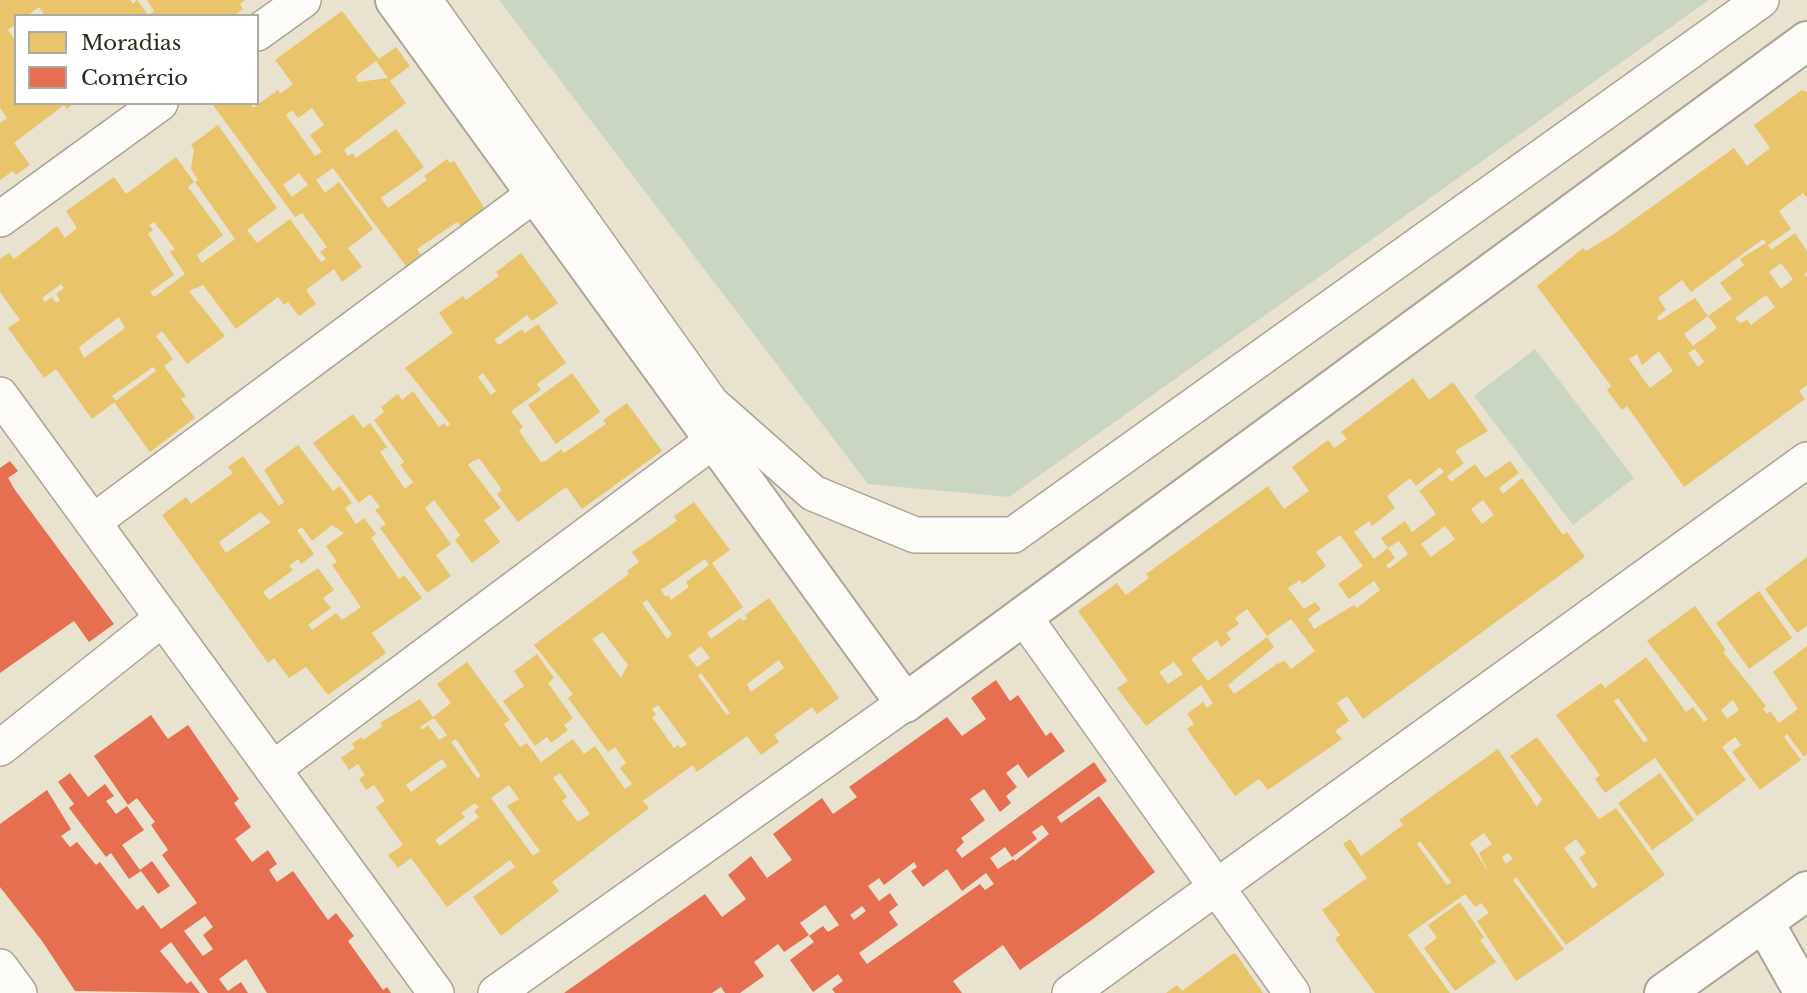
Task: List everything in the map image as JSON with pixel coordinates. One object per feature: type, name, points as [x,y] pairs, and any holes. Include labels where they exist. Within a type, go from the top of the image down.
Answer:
[{"type":"street","points":[[259,32],[303,0]]},
{"type":"street","points":[[395,0],[905,703]]},
{"type":"street","points":[[424,0],[710,403],[813,493],[915,535],[1013,535],[1761,0]]},
{"type":"street","points":[[495,993],[1024,617],[1807,41]]},
{"type":"street","points":[[0,219],[157,105]]},
{"type":"street","points":[[93,522],[536,193]]},
{"type":"street","points":[[0,394],[436,993]]},
{"type":"street","points":[[272,769],[714,440]]},
{"type":"street","points":[[1070,993],[1807,460]]},
{"type":"street","points":[[1024,617],[1292,993]]},
{"type":"street","points":[[0,748],[163,618]]},
{"type":"street","points":[[1664,993],[1807,891]]},
{"type":"street","points":[[1764,922],[1804,993]]},
{"type":"street","points":[[0,967],[19,993]]},
{"type":"green space","points":[[499,0],[1709,0],[1009,497],[868,484]]},
{"type":"green space","points":[[1535,349],[1634,478],[1573,525],[1474,396]]},
{"type":"building: Moradias","points":[[0,0],[130,0],[133,4],[137,0],[147,14],[44,14],[39,7],[30,14],[14,14],[14,26],[8,30],[14,38],[14,105],[64,105],[14,143],[30,165],[16,175],[13,171],[0,180],[0,123],[7,118],[0,108]]},
{"type":"building: Moradias","points":[[147,0],[245,0],[240,4],[243,9],[237,14],[150,14],[154,11]]},
{"type":"building: Moradias","points":[[342,11],[379,59],[396,47],[410,66],[390,81],[406,103],[344,150],[348,156],[353,153],[356,158],[396,129],[424,167],[381,198],[388,208],[427,180],[424,176],[447,159],[450,163],[454,161],[485,209],[461,226],[457,222],[417,249],[421,255],[406,266],[333,168],[316,180],[325,193],[339,182],[373,229],[348,248],[362,267],[342,282],[334,269],[306,290],[316,304],[299,316],[288,302],[284,305],[278,297],[236,329],[203,285],[189,291],[225,336],[187,364],[162,331],[156,336],[173,359],[164,366],[186,396],[181,399],[195,418],[150,452],[114,402],[92,419],[56,369],[44,378],[8,328],[20,320],[0,292],[0,259],[9,253],[14,259],[57,226],[65,238],[77,228],[66,211],[114,177],[126,194],[176,157],[194,182],[188,187],[223,235],[197,255],[202,263],[235,239],[195,182],[198,180],[191,169],[194,149],[191,145],[218,125],[277,208],[247,230],[257,243],[290,219],[321,262],[326,259],[320,252],[327,247],[302,213],[295,217],[213,105],[251,105],[253,108],[278,90],[280,94],[293,84],[275,60]],"holes":[[[376,61],[388,78],[358,82],[356,76]],[[312,108],[324,125],[310,135],[322,152],[315,156],[286,115],[292,110],[298,118]],[[299,173],[308,185],[292,197],[283,185]],[[154,222],[175,249],[170,252],[185,274],[154,297],[150,292],[174,275],[148,234],[153,230],[149,225]],[[61,284],[64,288],[56,294],[60,300],[56,303],[52,297],[45,302],[42,298]],[[119,317],[125,328],[84,358],[79,347]],[[153,367],[156,371],[116,401],[112,396]]]},
{"type":"building: Moradias","points":[[1802,90],[1807,92],[1807,198],[1803,193],[1779,211],[1791,229],[1768,245],[1771,250],[1795,233],[1807,251],[1807,272],[1804,274],[1807,277],[1807,385],[1799,391],[1805,399],[1684,487],[1627,406],[1622,410],[1607,390],[1611,386],[1537,286],[1583,248],[1586,251],[1611,236],[1734,148],[1747,166],[1770,148],[1754,125]],"holes":[[[1763,239],[1766,243],[1740,259],[1744,265],[1720,283],[1732,299],[1708,316],[1695,298],[1659,321],[1657,317],[1666,310],[1658,298],[1682,280],[1691,292]],[[1781,263],[1793,279],[1781,289],[1769,272]],[[1766,295],[1775,307],[1751,325],[1747,320],[1740,323],[1735,318]],[[1708,316],[1717,328],[1693,346],[1684,334]],[[1695,349],[1704,362],[1698,367],[1688,353]],[[1659,351],[1673,371],[1650,388],[1629,359],[1637,354],[1642,365]]]},
{"type":"building: Moradias","points":[[521,253],[558,303],[532,321],[527,315],[494,340],[499,345],[522,329],[525,333],[538,324],[566,363],[537,384],[541,390],[511,411],[523,427],[519,431],[541,462],[561,449],[564,453],[606,424],[603,420],[627,403],[662,451],[582,509],[566,487],[518,522],[497,494],[502,490],[480,459],[473,461],[468,465],[501,508],[484,520],[500,542],[472,563],[455,540],[460,535],[434,500],[425,508],[451,544],[436,555],[451,576],[427,593],[380,528],[386,524],[375,510],[380,507],[370,494],[359,503],[313,443],[353,414],[363,428],[370,423],[387,447],[380,452],[405,489],[413,482],[400,465],[404,462],[374,420],[384,412],[381,407],[398,394],[402,400],[413,391],[439,427],[444,423],[447,427],[450,424],[405,368],[453,333],[439,313],[463,296],[466,300],[499,276],[496,272]],"holes":[[[483,373],[496,391],[491,395],[478,377]]]},
{"type":"building: Moradias","points":[[572,373],[600,412],[556,444],[528,405]]},
{"type":"building: Moradias","points":[[1413,378],[1429,400],[1453,382],[1488,431],[1455,451],[1464,463],[1447,476],[1451,482],[1475,464],[1485,478],[1510,461],[1519,473],[1499,488],[1503,494],[1522,478],[1563,535],[1567,532],[1585,557],[1363,719],[1347,696],[1337,703],[1349,721],[1335,731],[1342,739],[1268,790],[1259,779],[1235,796],[1187,729],[1194,724],[1187,714],[1203,702],[1207,708],[1213,703],[1201,685],[1146,726],[1117,688],[1128,681],[1078,611],[1117,583],[1126,595],[1149,578],[1146,574],[1268,486],[1284,509],[1309,491],[1292,467],[1328,440],[1334,448],[1347,439],[1341,432]],"holes":[[[1440,467],[1444,472],[1419,491],[1436,514],[1412,532],[1405,521],[1381,538],[1388,548],[1374,559],[1354,532],[1369,521],[1372,526],[1395,508],[1387,496],[1410,478],[1416,486]],[[1483,500],[1494,515],[1482,524],[1471,509]],[[1445,526],[1455,539],[1431,557],[1421,544]],[[1340,535],[1363,566],[1338,584],[1349,599],[1374,581],[1380,590],[1357,608],[1354,605],[1314,629],[1308,619],[1321,609],[1315,602],[1304,609],[1288,588],[1300,580],[1302,584],[1326,566],[1316,552]],[[1399,541],[1408,554],[1389,569],[1386,565],[1395,558],[1388,548]],[[1247,609],[1267,636],[1291,619],[1315,651],[1291,669],[1285,661],[1277,664],[1234,694],[1228,685],[1274,647],[1267,637],[1208,681],[1191,659],[1217,640],[1221,647],[1231,639],[1226,633],[1239,624],[1235,618]],[[1174,662],[1183,674],[1168,684],[1159,672]]]},
{"type":"building: Moradias","points":[[298,445],[333,491],[340,486],[352,503],[345,508],[356,524],[364,518],[376,534],[371,538],[399,579],[404,575],[422,598],[372,633],[386,653],[328,695],[306,667],[289,678],[274,658],[268,663],[162,515],[186,497],[191,504],[233,473],[228,467],[243,456],[279,506],[284,502],[264,470]],"holes":[[[260,512],[271,522],[226,553],[219,542]],[[332,525],[344,533],[326,546],[337,562],[332,565],[361,607],[342,620],[336,613],[312,630],[308,625],[331,608],[323,598],[334,590],[318,568],[269,600],[263,592],[293,570],[289,566],[298,559],[301,564],[314,554],[297,530],[302,527],[312,541]]]},
{"type":"building: Moradias","points":[[694,502],[730,550],[712,563],[743,607],[707,633],[711,639],[740,618],[743,621],[747,618],[745,615],[769,598],[839,698],[817,714],[812,707],[774,735],[779,742],[761,755],[747,736],[697,772],[693,765],[643,801],[649,808],[552,882],[559,891],[501,936],[473,897],[515,867],[510,860],[447,907],[411,858],[398,868],[388,855],[403,845],[376,807],[385,801],[374,785],[366,790],[359,779],[365,775],[358,764],[349,770],[341,758],[355,748],[352,744],[361,737],[363,740],[383,726],[380,723],[420,699],[433,717],[451,703],[437,684],[467,662],[510,720],[504,724],[520,747],[527,743],[541,762],[573,739],[584,754],[595,746],[625,789],[632,784],[620,768],[626,763],[615,747],[608,752],[568,698],[573,694],[534,645],[629,574],[627,571],[639,562],[632,552],[677,521],[674,516]],"holes":[[[705,559],[709,565],[686,582],[689,587],[671,600],[668,595],[666,597],[661,590]],[[647,600],[672,634],[667,639],[642,603]],[[603,632],[628,665],[621,678],[592,639]],[[701,646],[710,658],[697,667],[688,656]],[[779,660],[784,668],[751,692],[747,684]],[[701,673],[730,713],[727,715],[698,676]],[[658,705],[687,744],[674,748],[652,717],[656,715],[652,709]],[[434,718],[447,735],[439,740],[428,725],[422,730],[420,727]],[[456,739],[481,776],[477,778],[451,742]],[[442,759],[447,766],[411,792],[406,785]],[[560,773],[590,814],[578,822],[562,801],[567,797],[553,778]],[[509,785],[519,799],[507,806],[540,851],[533,856],[491,798]],[[475,803],[479,807],[474,811],[479,817],[440,846],[435,840],[465,817],[461,813]]]},
{"type":"building: Moradias","points":[[1807,557],[1807,626],[1797,633],[1765,589]]},
{"type":"building: Moradias","points":[[1759,591],[1792,638],[1749,669],[1716,623]]},
{"type":"building: Moradias","points":[[1695,606],[1726,650],[1723,652],[1766,706],[1763,709],[1767,714],[1770,711],[1779,723],[1798,709],[1773,672],[1807,646],[1807,754],[1804,757],[1787,734],[1784,737],[1801,760],[1760,790],[1732,752],[1741,745],[1735,737],[1722,747],[1746,780],[1697,816],[1655,758],[1605,793],[1595,779],[1600,775],[1556,715],[1601,683],[1605,688],[1646,657],[1686,712],[1693,707],[1704,722],[1708,719],[1647,641]],"holes":[[[1618,698],[1648,740],[1644,743],[1614,701]],[[1733,700],[1739,710],[1727,719],[1721,710]]]},
{"type":"building: Moradias","points":[[537,654],[554,678],[548,683],[573,718],[564,725],[568,730],[551,743],[547,737],[535,746],[503,701],[524,686],[514,671]]},
{"type":"building: Moradias","points":[[1537,737],[1599,819],[1616,808],[1665,875],[1566,945],[1516,877],[1513,880],[1564,949],[1516,981],[1477,921],[1489,913],[1481,903],[1475,907],[1465,894],[1408,935],[1450,993],[1375,993],[1335,939],[1340,935],[1322,910],[1367,878],[1343,844],[1350,839],[1361,856],[1403,825],[1399,820],[1498,749],[1537,807],[1542,799],[1510,756]],"holes":[[[1484,833],[1492,844],[1479,853],[1490,875],[1470,843]],[[1576,839],[1586,853],[1579,858],[1598,885],[1593,889],[1564,848]],[[1420,841],[1451,882],[1447,885],[1417,844]],[[1508,853],[1513,859],[1506,864],[1502,857]]]},
{"type":"building: Moradias","points":[[1660,773],[1694,820],[1652,850],[1618,803]]},
{"type":"building: Moradias","points":[[1460,902],[1484,937],[1480,940],[1496,962],[1455,991],[1424,948],[1437,938],[1428,925]]},
{"type":"building: Moradias","points":[[1232,954],[1236,954],[1263,993],[1166,993],[1177,985],[1182,991]]},
{"type":"building: Comércio","points":[[10,461],[18,471],[8,478],[15,490],[114,624],[89,642],[74,621],[0,673],[0,468]]},
{"type":"building: Comércio","points":[[996,680],[1010,701],[1018,695],[1046,736],[1051,732],[1065,751],[1028,778],[1018,764],[1006,773],[1017,787],[1006,796],[1011,803],[1000,812],[984,789],[970,799],[985,820],[961,838],[964,842],[956,850],[962,858],[1094,762],[1107,781],[1057,817],[1061,823],[1099,796],[1155,872],[1020,970],[1003,945],[953,981],[962,993],[835,993],[832,989],[843,981],[838,974],[813,992],[790,960],[814,942],[809,936],[823,926],[828,932],[839,925],[825,905],[800,923],[809,935],[784,952],[778,944],[754,962],[764,976],[740,993],[725,993],[721,987],[712,993],[564,993],[705,894],[722,917],[746,899],[728,875],[751,856],[767,878],[792,860],[773,834],[822,798],[833,814],[857,797],[849,787],[947,717],[962,736],[986,719],[971,698]],"holes":[[[1042,825],[1049,834],[1015,861],[1013,859],[998,869],[990,858],[1005,847],[1012,857],[1037,839],[1032,832]],[[914,862],[917,867],[911,871],[923,887],[947,869],[962,891],[986,873],[994,884],[985,890],[980,884],[867,964],[859,953],[898,925],[889,912],[898,905],[890,893],[879,901],[868,886],[879,878],[884,885]],[[862,906],[866,911],[854,920],[850,915]]]},
{"type":"building: Comércio","points":[[151,715],[168,739],[188,725],[239,799],[234,803],[251,827],[235,839],[252,862],[268,850],[277,864],[269,870],[277,882],[293,871],[328,920],[336,913],[354,936],[348,941],[383,990],[387,987],[391,993],[267,993],[246,959],[219,979],[228,991],[241,982],[248,993],[208,993],[171,942],[160,951],[187,984],[191,981],[200,993],[75,991],[42,941],[0,887],[0,824],[47,790],[71,829],[61,836],[70,847],[77,842],[96,865],[100,862],[137,910],[143,905],[161,929],[197,903],[162,855],[168,850],[151,825],[155,822],[137,798],[128,805],[94,756]],"holes":[[[205,916],[213,927],[203,935],[213,949],[203,956],[184,931]]]},
{"type":"building: Comércio","points":[[70,773],[88,797],[105,784],[114,796],[106,801],[116,814],[127,806],[144,830],[122,845],[140,870],[152,861],[170,886],[158,894],[141,871],[129,879],[111,853],[106,857],[69,808],[74,804],[58,782]]}]
